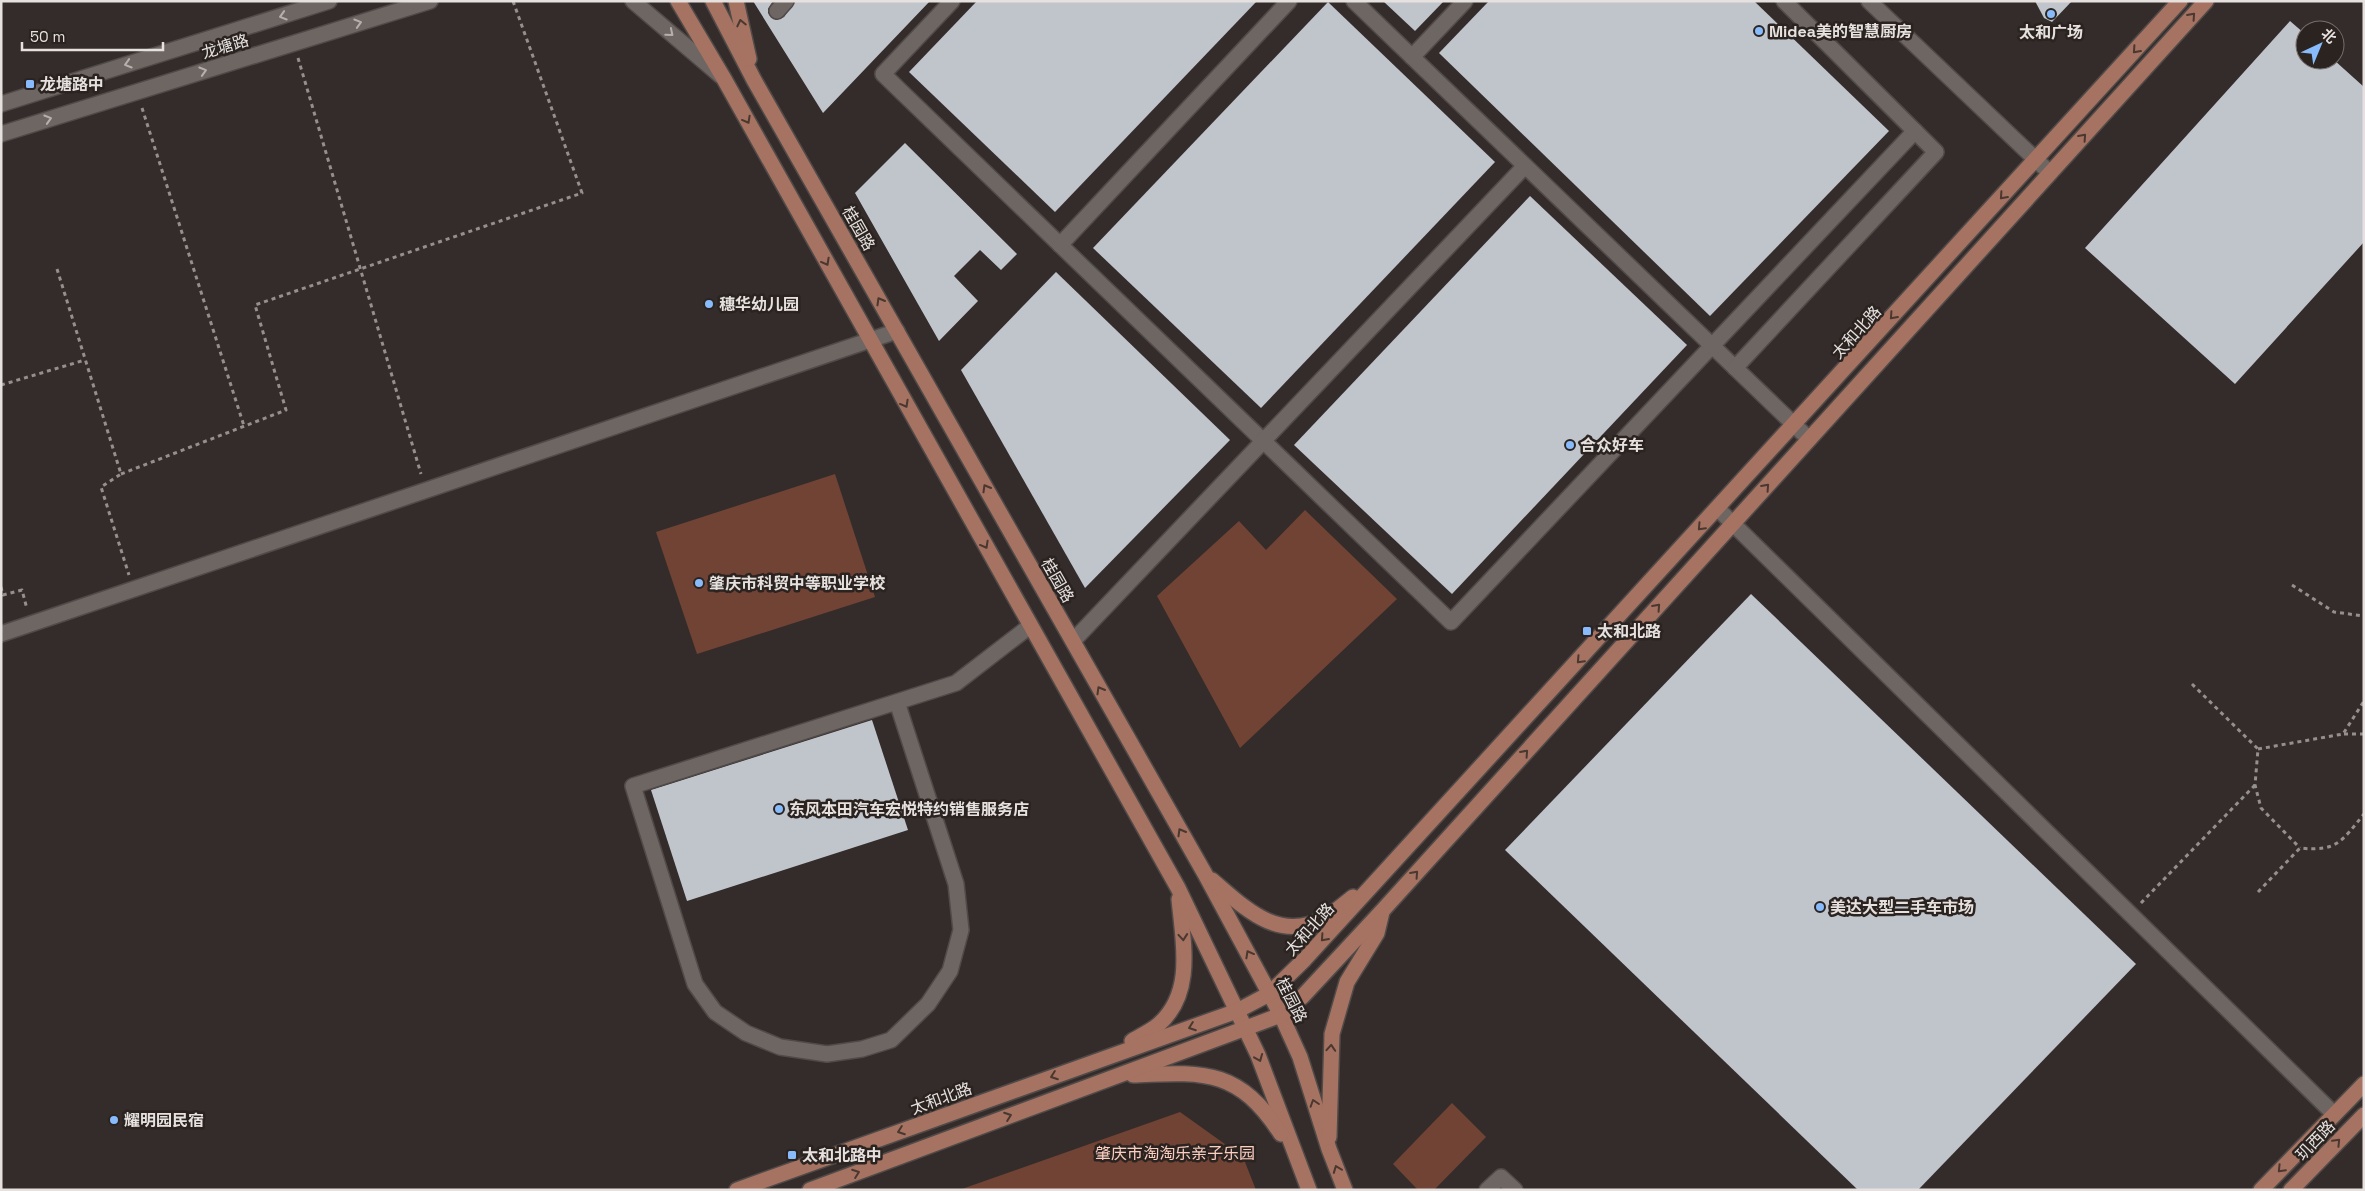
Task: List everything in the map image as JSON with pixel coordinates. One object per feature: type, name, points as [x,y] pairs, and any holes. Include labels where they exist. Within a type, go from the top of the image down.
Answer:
[{"type":"main road","points":[[678,1],[723,77],[1178,888],[1258,1055],[1309,1190]]},
{"type":"main road","name":"桂园路","points":[[713,1],[754,80],[1073,641],[1281,1015],[1300,1057],[1329,1149],[1345,1190]]},
{"type":"main road","points":[[736,1],[754,80]]},
{"type":"main road","name":"太和北路","points":[[737,1190],[1237,1011],[1269,994],[1294,971],[1718,509],[2180,1]]},
{"type":"main road","points":[[810,1190],[1281,1015],[1303,996],[1383,910],[2206,1]]},
{"type":"main road","points":[[1204,874],[1263,920],[1283,926],[1302,926],[1324,918],[1380,877]]},
{"type":"main road","points":[[1100,1060],[1157,1026],[1171,1012],[1179,995],[1185,961],[1178,888]]},
{"type":"main road","points":[[1329,1149],[1332,1034],[1347,982],[1377,933],[1383,910]]},
{"type":"main road","points":[[1119,1075],[1192,1072],[1228,1081],[1254,1099],[1267,1113],[1297,1158]]},
{"type":"main road","points":[[2261,1190],[2364,1084]]},
{"type":"main road","name":"玑西路","points":[[2291,1190],[2364,1115]]},
{"type":"street","points":[[1,104],[329,1]]},
{"type":"street","name":"龙塘路","points":[[1,134],[430,1]]},
{"type":"street","points":[[633,1],[723,77]]},
{"type":"street","points":[[952,1],[883,74],[1450,622],[1915,131]]},
{"type":"street","points":[[1060,245],[1289,1]]},
{"type":"street","points":[[1354,1],[1809,439]]},
{"type":"street","points":[[1412,57],[1465,1]]},
{"type":"street","points":[[1735,368],[1936,152],[1784,1]]},
{"type":"street","points":[[1869,1],[2050,173]]},
{"type":"street","points":[[1073,641],[1525,166]]},
{"type":"street","points":[[1,634],[897,331]]},
{"type":"street","points":[[1718,509],[2334,1114]]},
{"type":"street","points":[[897,702],[956,884],[961,930],[950,971],[928,1004],[891,1040],[862,1049],[828,1054],[780,1047],[746,1033],[715,1012],[695,984],[633,786],[956,683],[1030,626]]},
{"type":"street","points":[[1487,1190],[1501,1177],[1515,1190]]},
{"type":"path","points":[[133,589],[100,487],[121,474],[286,410],[255,305],[582,193],[513,1]]},
{"type":"path","points":[[294,43],[425,490]]},
{"type":"path","points":[[137,92],[244,426]]},
{"type":"path","points":[[57,269],[121,474]]},
{"type":"path","points":[[1,385],[85,360]]},
{"type":"path","points":[[2292,585],[2334,612],[2364,616]]},
{"type":"path","points":[[1,587],[4,595],[22,590],[31,624]]},
{"type":"path","points":[[2192,684],[2258,749]]},
{"type":"path","points":[[2343,734],[2364,701]]},
{"type":"path","points":[[2258,749],[2343,734],[2364,734]]},
{"type":"path","points":[[2258,749],[2255,785],[2261,808],[2300,848],[2320,850],[2342,841],[2364,814]]},
{"type":"path","points":[[2130,914],[2255,785]]},
{"type":"path","points":[[2258,892],[2300,848]]},
{"type":"green space","points":[[835,474],[875,597],[697,654],[656,532]]},
{"type":"green space","points":[[1305,510],[1397,599],[1240,748],[1157,596],[1239,521],[1266,550]]},
{"type":"green space","points":[[1452,1103],[1486,1137],[1434,1190],[1418,1190],[1393,1164]]},
{"type":"green space","name":"肇庆市淘淘乐亲子乐园","points":[[1180,1112],[1243,1157],[1256,1190],[959,1190]]},
{"type":"building","points":[[753,1],[773,1],[768,9],[768,13],[776,20],[784,17],[795,1],[930,1],[823,113]]},
{"type":"building","points":[[977,1],[1257,1],[1055,212],[909,72]]},
{"type":"building","points":[[1383,1],[1444,1],[1415,31]]},
{"type":"building","points":[[1489,1],[1754,1],[1889,131],[1710,316],[1439,53]]},
{"type":"building","name":"太和广场","points":[[2035,1],[2072,1],[2052,22],[2044,18]]},
{"type":"building","points":[[1328,2],[1495,162],[1261,408],[1093,248]]},
{"type":"building","points":[[2290,21],[2295,25],[2295,70],[2345,70],[2364,87],[2364,242],[2235,384],[2085,248]]},
{"type":"building","points":[[905,143],[1017,254],[1001,270],[980,250],[954,276],[978,301],[939,341],[855,193]]},
{"type":"building","points":[[1530,196],[1687,345],[1452,594],[1294,445]]},
{"type":"building","points":[[1056,272],[1230,440],[1085,588],[961,370]]},
{"type":"building","name":"美达大型二手车市场","points":[[1751,594],[2136,964],[1918,1190],[1858,1190],[1505,850]]},
{"type":"building","name":"东风本田汽车宏悦特约销售服务店","points":[[872,720],[908,830],[687,901],[651,790]]},
{"type":"place","name":"太和广场","points":[[2051,14]]},
{"type":"place","name":"Midea美的智慧厨房","points":[[1759,31]]},
{"type":"place","name":"龙塘路中","points":[[30,84]]},
{"type":"place","name":"穗华幼儿园","points":[[709,304]]},
{"type":"place","name":"合众好车","points":[[1570,445]]},
{"type":"place","name":"肇庆市科贸中等职业学校","points":[[699,583]]},
{"type":"place","name":"太和北路","points":[[1587,631]]},
{"type":"place","name":"东风本田汽车宏悦特约销售服务店","points":[[779,809]]},
{"type":"place","name":"美达大型二手车市场","points":[[1820,907]]},
{"type":"place","name":"耀明园民宿","points":[[114,1120]]},
{"type":"place","name":"太和北路中","points":[[792,1155]]}]
